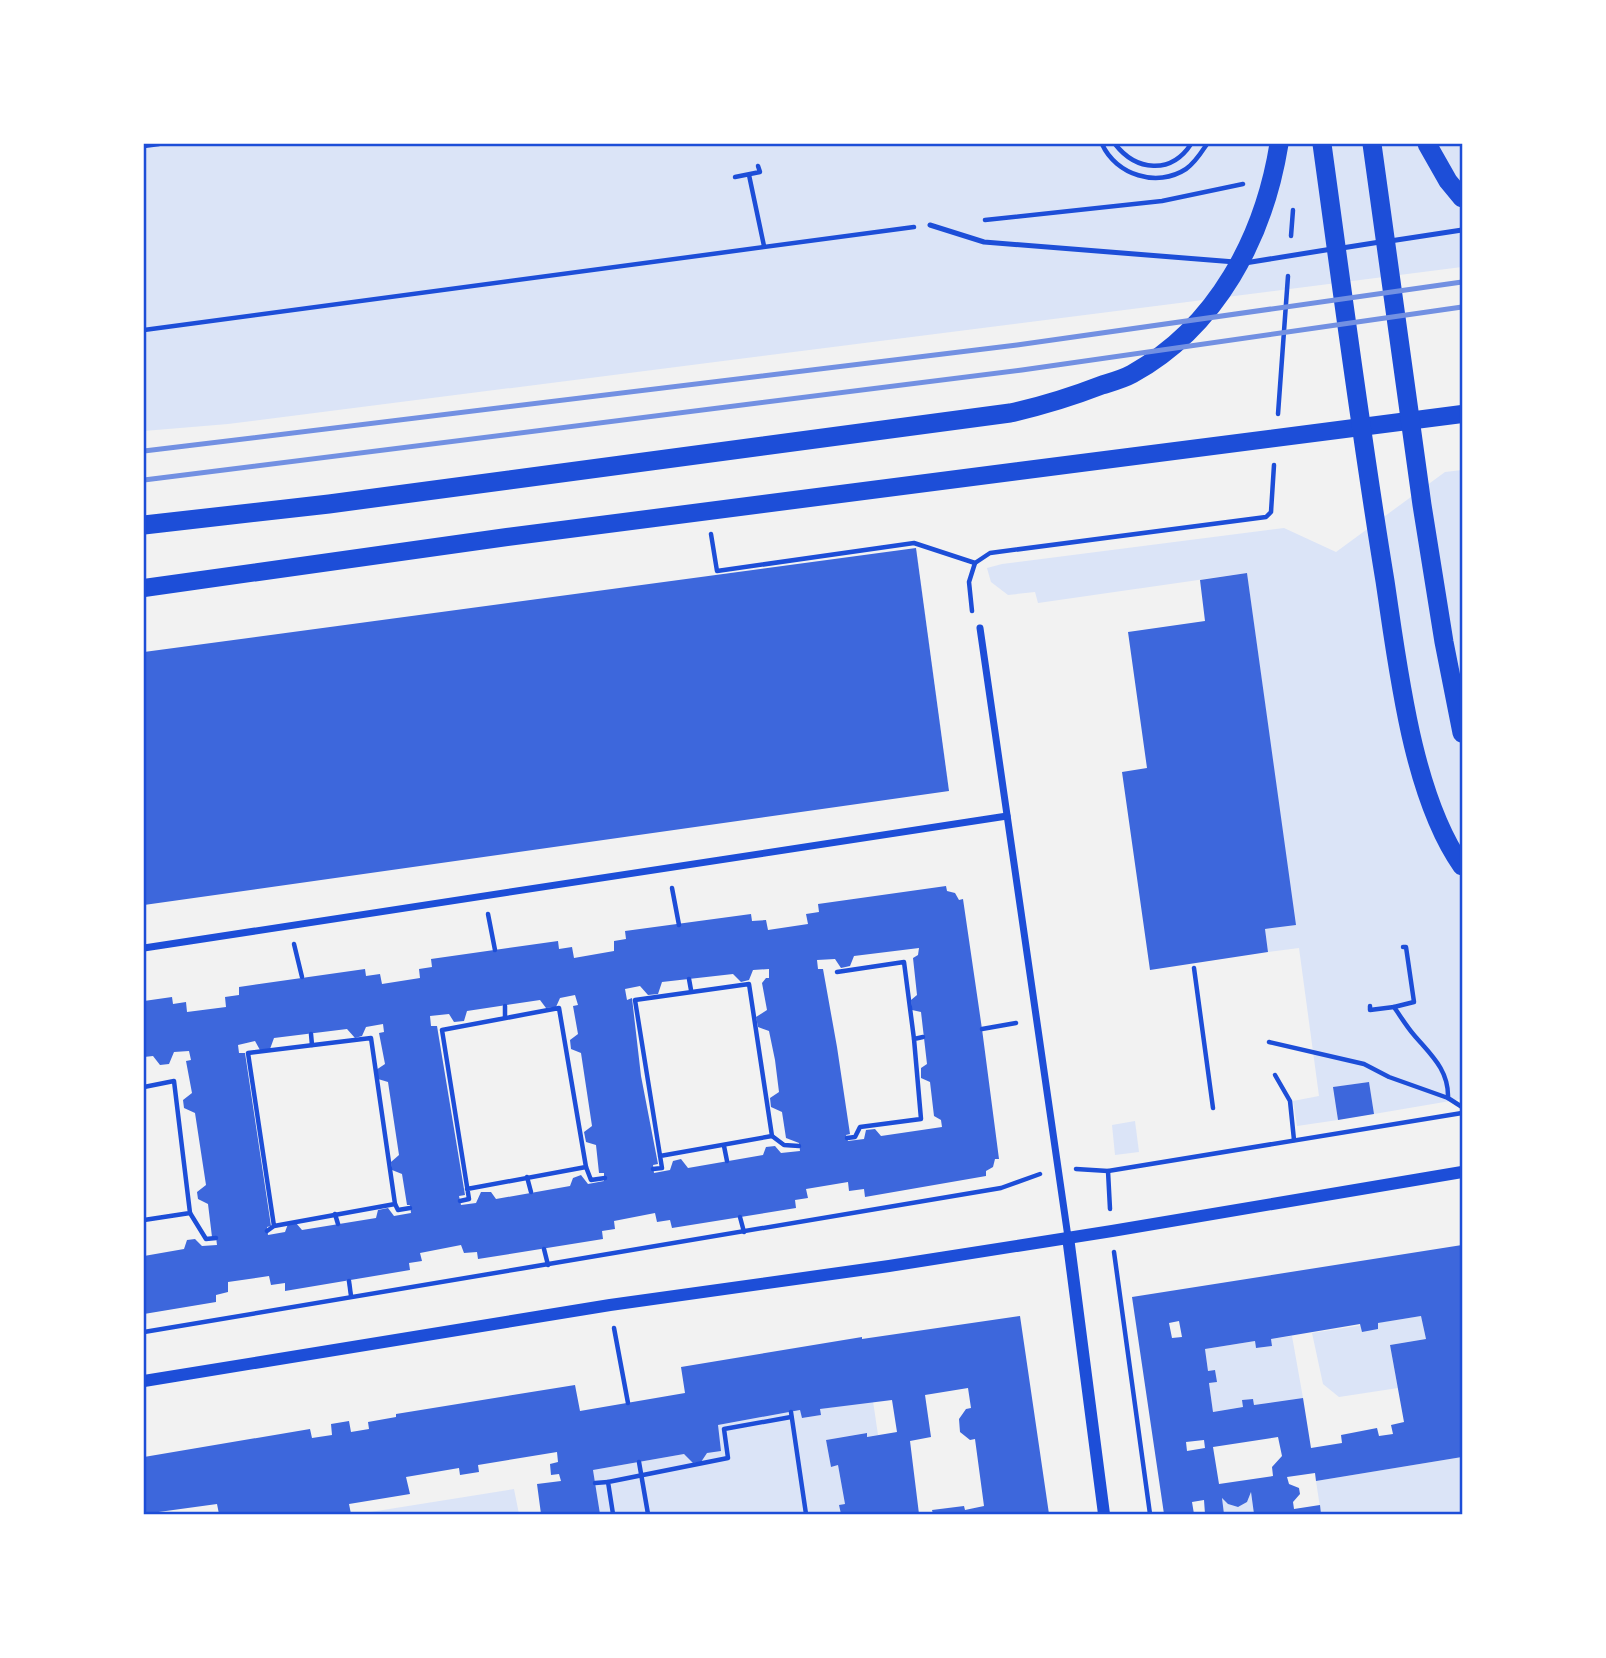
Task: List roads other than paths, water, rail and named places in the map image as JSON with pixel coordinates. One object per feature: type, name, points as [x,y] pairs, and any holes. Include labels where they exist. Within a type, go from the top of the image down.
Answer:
[{"type":"highway","points":[[144,525],[329,504],[1010,413],[1059,402],[1131,375],[1176,343],[1216,302],[1240,264],[1273,177],[1279,144]]},
{"type":"highway","points":[[1322,144],[1380,554],[1414,742],[1431,804],[1451,849],[1462,866]]},
{"type":"highway","points":[[1372,144],[1428,546],[1462,733]]},
{"type":"highway","points":[[1427,144],[1448,181],[1462,198]]},
{"type":"main road","points":[[144,588],[507,537],[1462,414]]},
{"type":"street","points":[[980,628],[1038,1019],[1104,1514]]},
{"type":"street","points":[[144,948],[1007,816]]},
{"type":"street","points":[[144,1381],[610,1305],[890,1266],[1112,1231],[1462,1172]]},
{"type":"lane","points":[[930,225],[984,242],[1244,263],[1462,230]]},
{"type":"railway","points":[[144,451],[1017,345],[1462,282]]},
{"type":"railway","points":[[144,480],[1022,370],[1462,307]]}]
